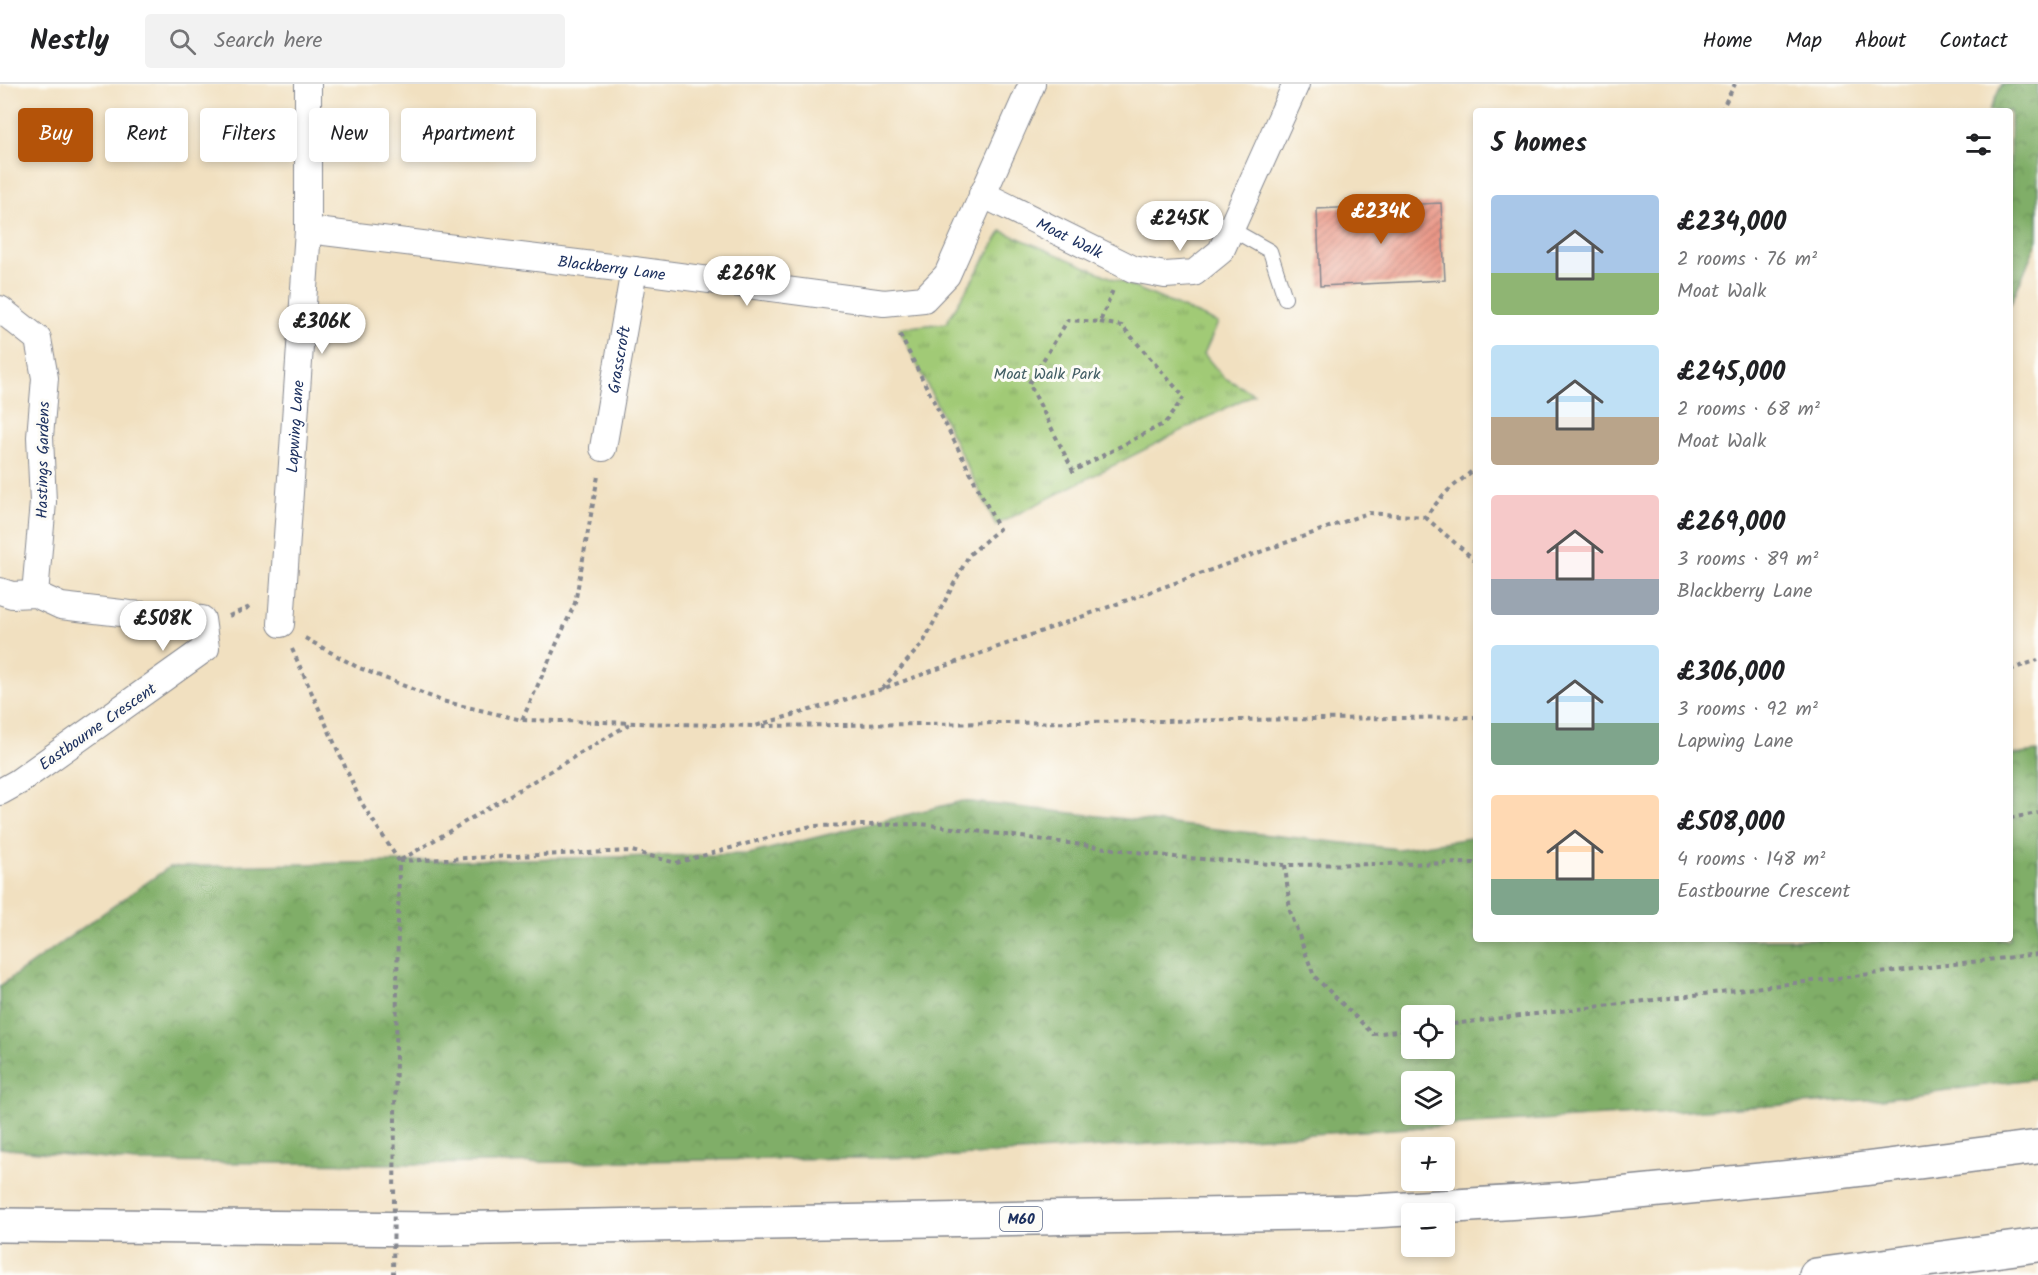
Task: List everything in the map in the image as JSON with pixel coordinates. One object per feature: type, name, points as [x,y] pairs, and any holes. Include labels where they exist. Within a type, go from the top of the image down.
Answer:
[{"type":"highway","name":"M60","points":[[0,1226],[439,1229],[1357,1212],[1568,1199],[1832,1173],[2038,1147]]},
{"type":"highway","points":[[1816,1275],[2038,1245]]},
{"type":"street","name":"Lapwing Lane","points":[[281,624],[308,230],[308,84]]},
{"type":"street","name":"Blackberry Lane","points":[[308,230],[884,303],[924,299],[947,275],[1032,84]]},
{"type":"street","name":"Moat Walk","points":[[982,194],[1133,269],[1165,275],[1194,273],[1221,251],[1296,84]]},
{"type":"street","name":"Grasscroft","points":[[603,448],[634,270]]},
{"type":"street","name":"Hastings Gardens","points":[[0,309],[38,339],[45,378],[40,437],[43,502],[35,594]]},
{"type":"street","points":[[0,591],[12,595],[35,594],[61,606],[202,619],[204,627]]},
{"type":"street","name":"Eastbourne Crescent","points":[[0,792],[18,782],[206,648],[204,627]]},
{"type":"lane","points":[[1231,229],[1270,251],[1285,298]]},
{"type":"path","points":[[1723,108],[1735,84]]},
{"type":"path","points":[[1100,322],[1123,264]]},
{"type":"path","points":[[882,690],[923,642],[969,555],[999,529],[884,303]]},
{"type":"path","points":[[1068,320],[1100,322],[1122,326],[1184,397],[1165,423],[1073,471],[1029,383],[1068,320]]},
{"type":"path","points":[[522,720],[575,603],[603,448]]},
{"type":"path","points":[[1425,517],[1444,493],[1473,470]]},
{"type":"path","points":[[755,726],[882,690],[1368,513],[1425,517],[1473,558]]},
{"type":"path","points":[[204,627],[284,592]]},
{"type":"path","points":[[281,624],[357,667],[442,701],[522,720],[755,726],[1473,717]]},
{"type":"path","points":[[281,624],[361,802],[399,861],[393,1275]]},
{"type":"path","points":[[2013,669],[2038,660]]},
{"type":"path","points":[[399,861],[632,723]]},
{"type":"path","points":[[2013,817],[2038,813]]},
{"type":"path","points":[[399,861],[632,851],[676,863],[811,826],[922,824],[1175,857],[1285,865],[1473,863]]},
{"type":"path","points":[[1285,865],[1290,911],[1314,976],[1373,1034],[1401,1030]]},
{"type":"path","points":[[1455,1024],[2038,954]]},
{"type":"green space","points":[[2002,84],[2038,84],[2038,239],[2013,299],[2013,108],[1990,108]]},
{"type":"green space","name":"Moat Walk Park","points":[[1002,231],[1218,323],[1204,354],[1223,377],[1254,394],[996,525],[899,328],[946,323]]},
{"type":"green space","points":[[2038,752],[2038,1078],[1881,1099],[940,1157],[410,1164],[136,1162],[0,1148],[0,986],[169,867],[749,854],[962,801],[1398,849],[1473,837],[1473,942],[2013,942],[2013,755]]},
{"type":"building","points":[[1441,203],[1445,280],[1320,286],[1317,209]]}]
